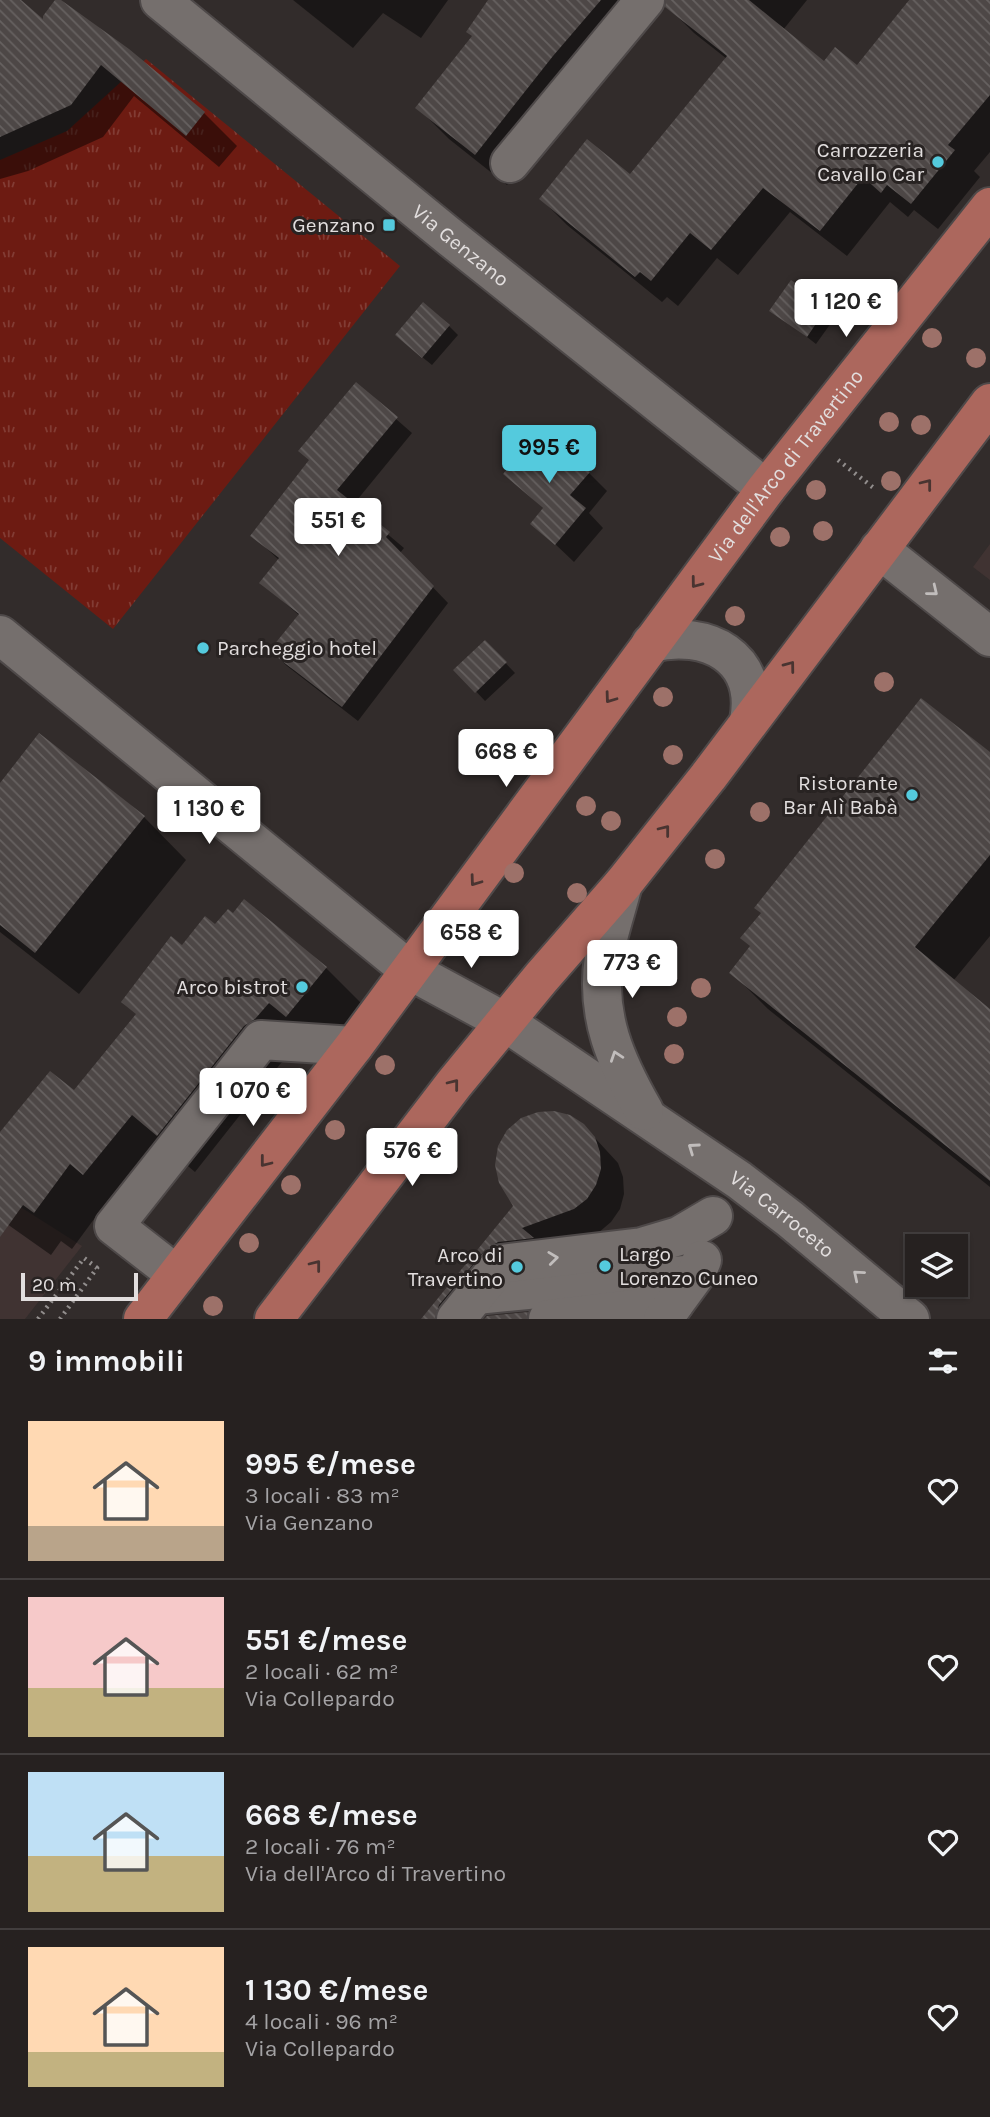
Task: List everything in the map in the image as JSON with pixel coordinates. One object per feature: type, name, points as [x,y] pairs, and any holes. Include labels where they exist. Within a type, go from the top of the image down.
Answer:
[{"type":"main road","name":"Via dell'Arco di Travertino","points":[[143,1319],[354,1046],[766,489],[985,219]]},
{"type":"main road","points":[[274,1319],[454,1084],[623,884],[990,402]]},
{"type":"street","name":"Via Genzano","points":[[160,0],[451,238],[766,489]]},
{"type":"street","points":[[510,163],[645,0]]},
{"type":"street","points":[[879,549],[990,637]]},
{"type":"street","points":[[0,635],[409,970],[505,1022]]},
{"type":"street","points":[[651,643],[686,638],[711,644],[731,657],[747,679],[752,692],[749,721]]},
{"type":"street","name":"Via Carroceto","points":[[623,884],[605,956],[603,1004],[615,1054],[646,1116]]},
{"type":"street","name":"Via Carroceto","points":[[505,1022],[739,1180],[910,1319]]},
{"type":"street","points":[[177,1275],[114,1226],[261,1040],[354,1046]]},
{"type":"street","points":[[548,1319],[668,1312],[696,1274],[704,1255],[713,1216],[739,1180]]},
{"type":"street","points":[[466,1307],[501,1264],[642,1247],[679,1236],[713,1216]]},
{"type":"street","points":[[466,1307],[696,1274]]},
{"type":"path","points":[[832,456],[880,493]]},
{"type":"path","points":[[38,1319],[84,1258],[97,1268],[60,1319]]},
{"type":"shaded area","points":[[990,544],[990,580],[973,567]]},
{"type":"shaded area","points":[[0,1194],[82,1246],[25,1319],[0,1319]]},
{"type":"green space","points":[[146,59],[400,266],[113,629],[0,538],[0,160],[67,131]]},
{"type":"building","points":[[0,0],[21,0],[43,19],[55,0],[61,0],[129,49],[205,112],[186,136],[101,65],[71,105],[0,137]]},
{"type":"building","points":[[488,0],[601,0],[475,155],[415,108],[472,36],[466,32]]},
{"type":"building","points":[[666,0],[749,0],[824,61],[835,47],[857,65],[909,0],[990,0],[990,95],[948,145],[955,150],[911,204],[887,185],[881,193],[863,177],[820,231],[763,188],[711,250],[690,233],[651,281],[640,272],[635,277],[539,199],[587,139],[630,174],[727,56],[665,7]]},
{"type":"building","points":[[791,280],[828,306],[807,337],[769,311]]},
{"type":"building","points":[[423,302],[450,325],[422,358],[395,335]]},
{"type":"building","points":[[356,382],[398,417],[337,490],[390,532],[386,537],[434,586],[342,707],[269,651],[299,614],[259,583],[279,558],[250,536],[309,460],[298,451]]},
{"type":"building","points":[[540,430],[590,472],[570,495],[586,508],[555,545],[530,524],[543,508],[503,474]]},
{"type":"building","points":[[485,640],[507,662],[475,693],[453,670]]},
{"type":"building","points":[[921,698],[990,752],[990,855],[915,947],[990,1009],[990,1181],[729,973],[750,946],[740,938],[761,913],[754,908]]},
{"type":"building","points":[[39,733],[145,816],[35,953],[0,925],[0,783]]},
{"type":"building","points":[[244,899],[327,967],[286,1017],[269,1003],[255,1019],[244,1026],[157,1136],[132,1115],[83,1175],[70,1164],[34,1213],[23,1205],[0,1237],[0,1132],[50,1071],[74,1090],[136,1014],[121,1002],[171,936],[182,945],[205,916],[215,924],[228,909],[233,913]]},
{"type":"building","points":[[554,1111],[570,1115],[584,1124],[595,1137],[600,1152],[601,1169],[596,1185],[587,1199],[574,1209],[522,1228],[534,1238],[498,1242],[485,1250],[439,1305],[435,1319],[421,1319],[513,1206],[499,1183],[495,1165],[498,1146],[507,1130],[521,1118],[538,1112]]},
{"type":"building","points":[[528,1312],[527,1319],[484,1319],[487,1316]]},
{"type":"place","name":"Carrozzeria Cavallo Car","points":[[938,162]]},
{"type":"place","name":"Genzano","points":[[389,225]]},
{"type":"place","name":"Parcheggio hotel","points":[[203,648]]},
{"type":"place","name":"Ristorante Bar Alì Babà","points":[[912,795]]},
{"type":"place","name":"Arco bistrot","points":[[302,987]]},
{"type":"place","name":"Largo Lorenzo Cuneo","points":[[605,1266]]},
{"type":"place","name":"Arco di Travertino","points":[[517,1267]]}]
